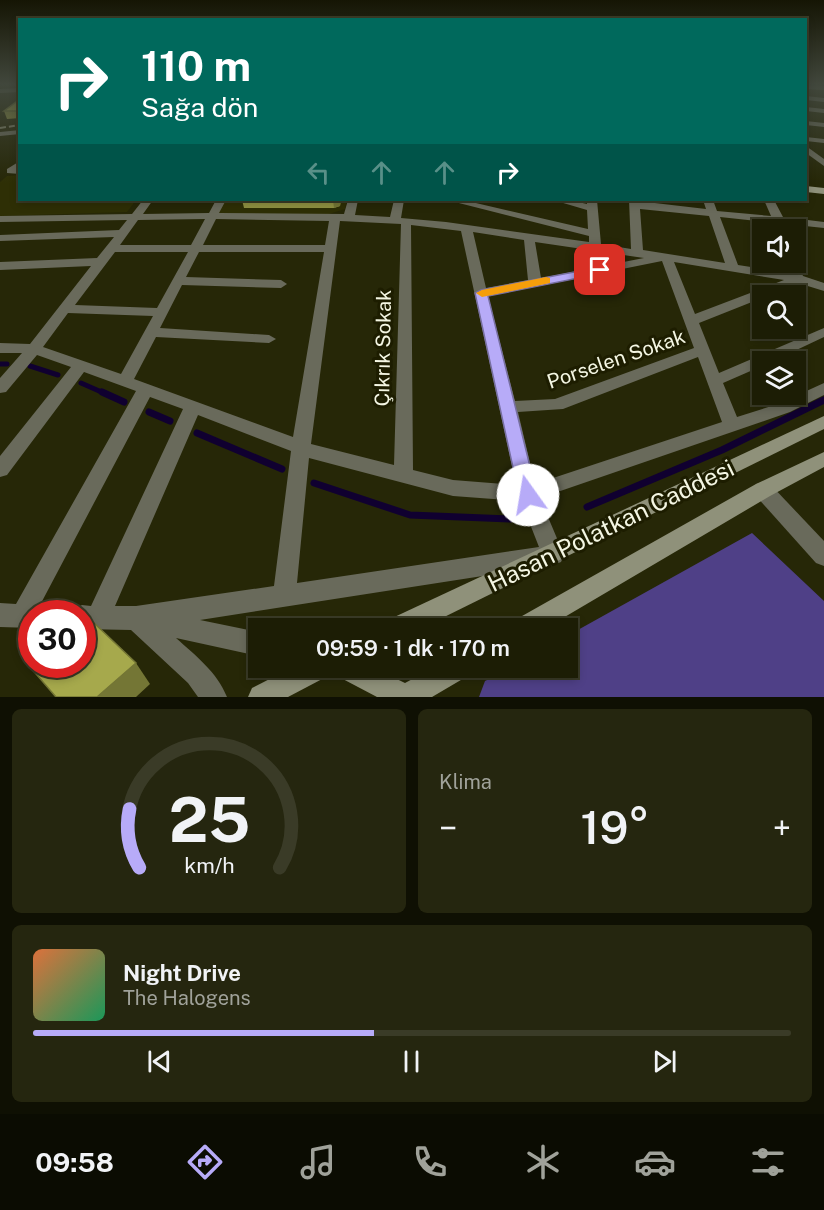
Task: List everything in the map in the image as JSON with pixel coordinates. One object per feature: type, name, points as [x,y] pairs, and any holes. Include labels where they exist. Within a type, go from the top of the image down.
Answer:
[{"type":"main road","points":[[807,183],[824,184]]},
{"type":"main road","points":[[807,189],[824,191]]},
{"type":"main road","name":"Hasan Polatkan Caddesi","points":[[418,618],[824,422]]},
{"type":"main road","name":"Hasan Polatkan Caddesi","points":[[542,618],[763,490],[824,459]]},
{"type":"main road","points":[[261,697],[298,678]]},
{"type":"main road","points":[[368,678],[405,697],[439,678]]},
{"type":"street","points":[[807,123],[824,125]]},
{"type":"street","points":[[0,135],[18,132]]},
{"type":"street","points":[[807,139],[824,141]]},
{"type":"street","points":[[807,150],[824,163]]},
{"type":"street","points":[[18,165],[10,171],[18,171]]},
{"type":"street","points":[[0,388],[34,349],[147,201]]},
{"type":"street","points":[[125,381],[221,201]]},
{"type":"street","points":[[284,594],[301,447],[330,249],[342,218],[352,201]]},
{"type":"street","name":"Çıkrık Sokak","points":[[399,201],[403,475]]},
{"type":"street","points":[[456,201],[594,234]]},
{"type":"street","points":[[566,201],[592,204],[595,247]]},
{"type":"street","points":[[708,201],[733,268]]},
{"type":"street","points":[[769,201],[778,219]]},
{"type":"street","points":[[637,252],[634,202],[752,220]]},
{"type":"street","points":[[0,219],[214,216],[400,221],[637,252],[797,279],[824,287]]},
{"type":"street","points":[[806,225],[824,225]]},
{"type":"street","points":[[96,617],[136,618],[552,555],[528,495],[466,228]]},
{"type":"street","points":[[0,238],[122,233]]},
{"type":"street","points":[[530,237],[535,283]]},
{"type":"street","points":[[111,248],[330,249]]},
{"type":"street","points":[[481,293],[666,257]]},
{"type":"street","points":[[666,257],[732,426]]},
{"type":"street","points":[[0,266],[100,262]]},
{"type":"street","points":[[795,273],[797,279]]},
{"type":"street","points":[[691,321],[797,279]]},
{"type":"street","points":[[179,281],[281,284]]},
{"type":"street","points":[[64,309],[162,312]]},
{"type":"street","points":[[152,332],[269,339]]},
{"type":"street","points":[[714,381],[824,332]]},
{"type":"street","points":[[0,348],[34,349],[301,447],[453,488],[528,495],[784,408],[824,388]]},
{"type":"street","name":"Porselen Sokak","points":[[508,407],[557,405],[702,350]]},
{"type":"street","points":[[0,470],[81,365]]},
{"type":"street","points":[[27,600],[146,389]]},
{"type":"street","points":[[96,605],[193,406]]},
{"type":"street","points":[[763,490],[824,556]]},
{"type":"street","points":[[136,618],[248,642]]},
{"type":"street","points":[[136,618],[197,674],[214,697]]},
{"type":"shaded area","points":[[18,175],[18,201],[135,201],[127,212],[0,216],[0,182],[7,176]]},
{"type":"shaded area","points":[[222,201],[347,201],[345,209],[329,214],[216,214]]},
{"type":"shaded area","points":[[752,533],[824,601],[824,697],[479,697],[485,681],[491,678],[578,678],[578,630]]},
{"type":"building","points":[[96,625],[136,663],[97,697],[56,697],[40,678],[96,678]]},
{"type":"waterway","points":[[0,364],[7,364]]},
{"type":"waterway","points":[[30,366],[58,375]]},
{"type":"waterway","points":[[81,383],[106,394]]},
{"type":"waterway","points":[[102,392],[124,402]]},
{"type":"waterway","points":[[587,507],[722,450],[824,400]]},
{"type":"waterway","points":[[149,412],[170,421]]},
{"type":"waterway","points":[[197,433],[282,469]]},
{"type":"waterway","points":[[314,483],[410,515],[510,519]]},
{"type":"railway","points":[[0,128],[18,125]]},
{"type":"slow traffic","points":[[482,293],[546,281]]},
{"type":"route","points":[[528,495],[481,293],[600,270]]}]
